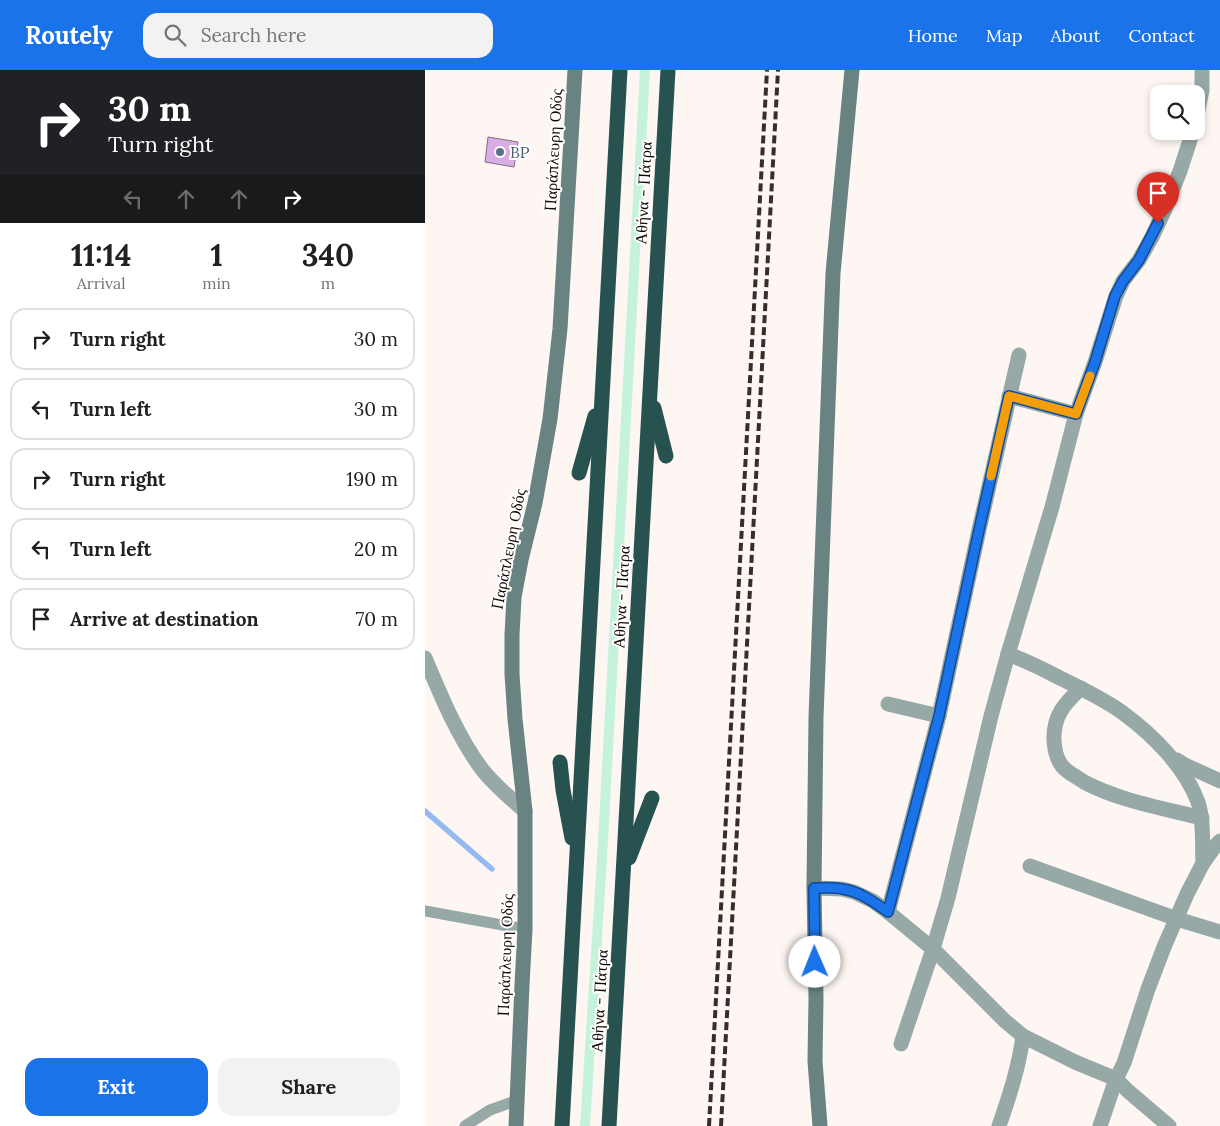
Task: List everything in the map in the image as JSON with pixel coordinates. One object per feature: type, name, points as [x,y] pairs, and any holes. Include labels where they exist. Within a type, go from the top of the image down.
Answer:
[{"type":"highway","name":"Αθήνα - Πάτρα","points":[[562,1126],[620,70]]},
{"type":"highway","name":"Αθήνα - Πάτρα","points":[[609,1126],[668,70]]},
{"type":"highway","points":[[579,473],[603,388]]},
{"type":"highway","points":[[650,392],[666,456]]},
{"type":"highway","points":[[560,762],[563,790],[577,859]]},
{"type":"highway","points":[[623,871],[652,798]]},
{"type":"street","name":"Παράπλευρη Οδός","points":[[516,1126],[525,929],[525,811],[512,674],[514,597],[535,503],[550,419],[560,329],[575,70]]},
{"type":"street","points":[[820,1126],[815,1061],[814,888],[816,717],[833,273],[852,70]]},
{"type":"street","points":[[1202,70],[1202,85]]},
{"type":"street","points":[[901,1044],[949,898],[991,716],[1052,507],[1076,414],[1095,362],[1115,296],[1123,281],[1139,260],[1158,223],[1180,171],[1190,140]]},
{"type":"street","points":[[888,912],[939,716],[1019,355]]},
{"type":"street","points":[[1009,396],[1076,414]]},
{"type":"street","points":[[1008,654],[1095,696],[1123,713],[1157,742],[1190,782],[1198,803],[1202,818],[1203,863]]},
{"type":"street","points":[[425,658],[464,742],[482,769],[525,811]]},
{"type":"street","points":[[1081,688],[1067,701],[1058,714],[1054,733],[1055,754],[1062,766],[1081,780],[1116,796],[1202,818]]},
{"type":"street","points":[[888,704],[939,716]]},
{"type":"street","points":[[1167,754],[1220,782]]},
{"type":"street","points":[[1100,1126],[1148,989],[1187,894],[1203,863],[1220,841]]},
{"type":"street","points":[[1030,866],[1177,919],[1220,932]]},
{"type":"street","points":[[814,888],[842,889],[854,892],[873,901],[933,949],[1005,1021],[1023,1036],[1075,1062],[1116,1079],[1169,1126]]},
{"type":"street","points":[[999,1126],[1021,1054],[1023,1036]]},
{"type":"lane","points":[[425,911],[525,929]]},
{"type":"lane","points":[[465,1126],[489,1110],[518,1100]]},
{"type":"green space","points":[[640,70],[650,70],[607,859],[590,1126],[580,1126],[597,859]]},
{"type":"building","points":[[488,137],[518,142],[514,167],[485,162]]},
{"type":"waterway","points":[[425,811],[492,869]]},
{"type":"railway","points":[[709,1126],[767,70]]},
{"type":"railway","points":[[721,1126],[778,70]]},
{"type":"slow traffic","points":[[991,476],[1009,396],[1076,414],[1090,376]]},
{"type":"place","name":"BP","points":[[500,152]]},
{"type":"route","points":[[815,962],[814,888],[833,888],[854,892],[873,901],[888,912],[939,716],[1009,396],[1076,414],[1095,362],[1115,296],[1123,281],[1139,260],[1158,223]]}]
